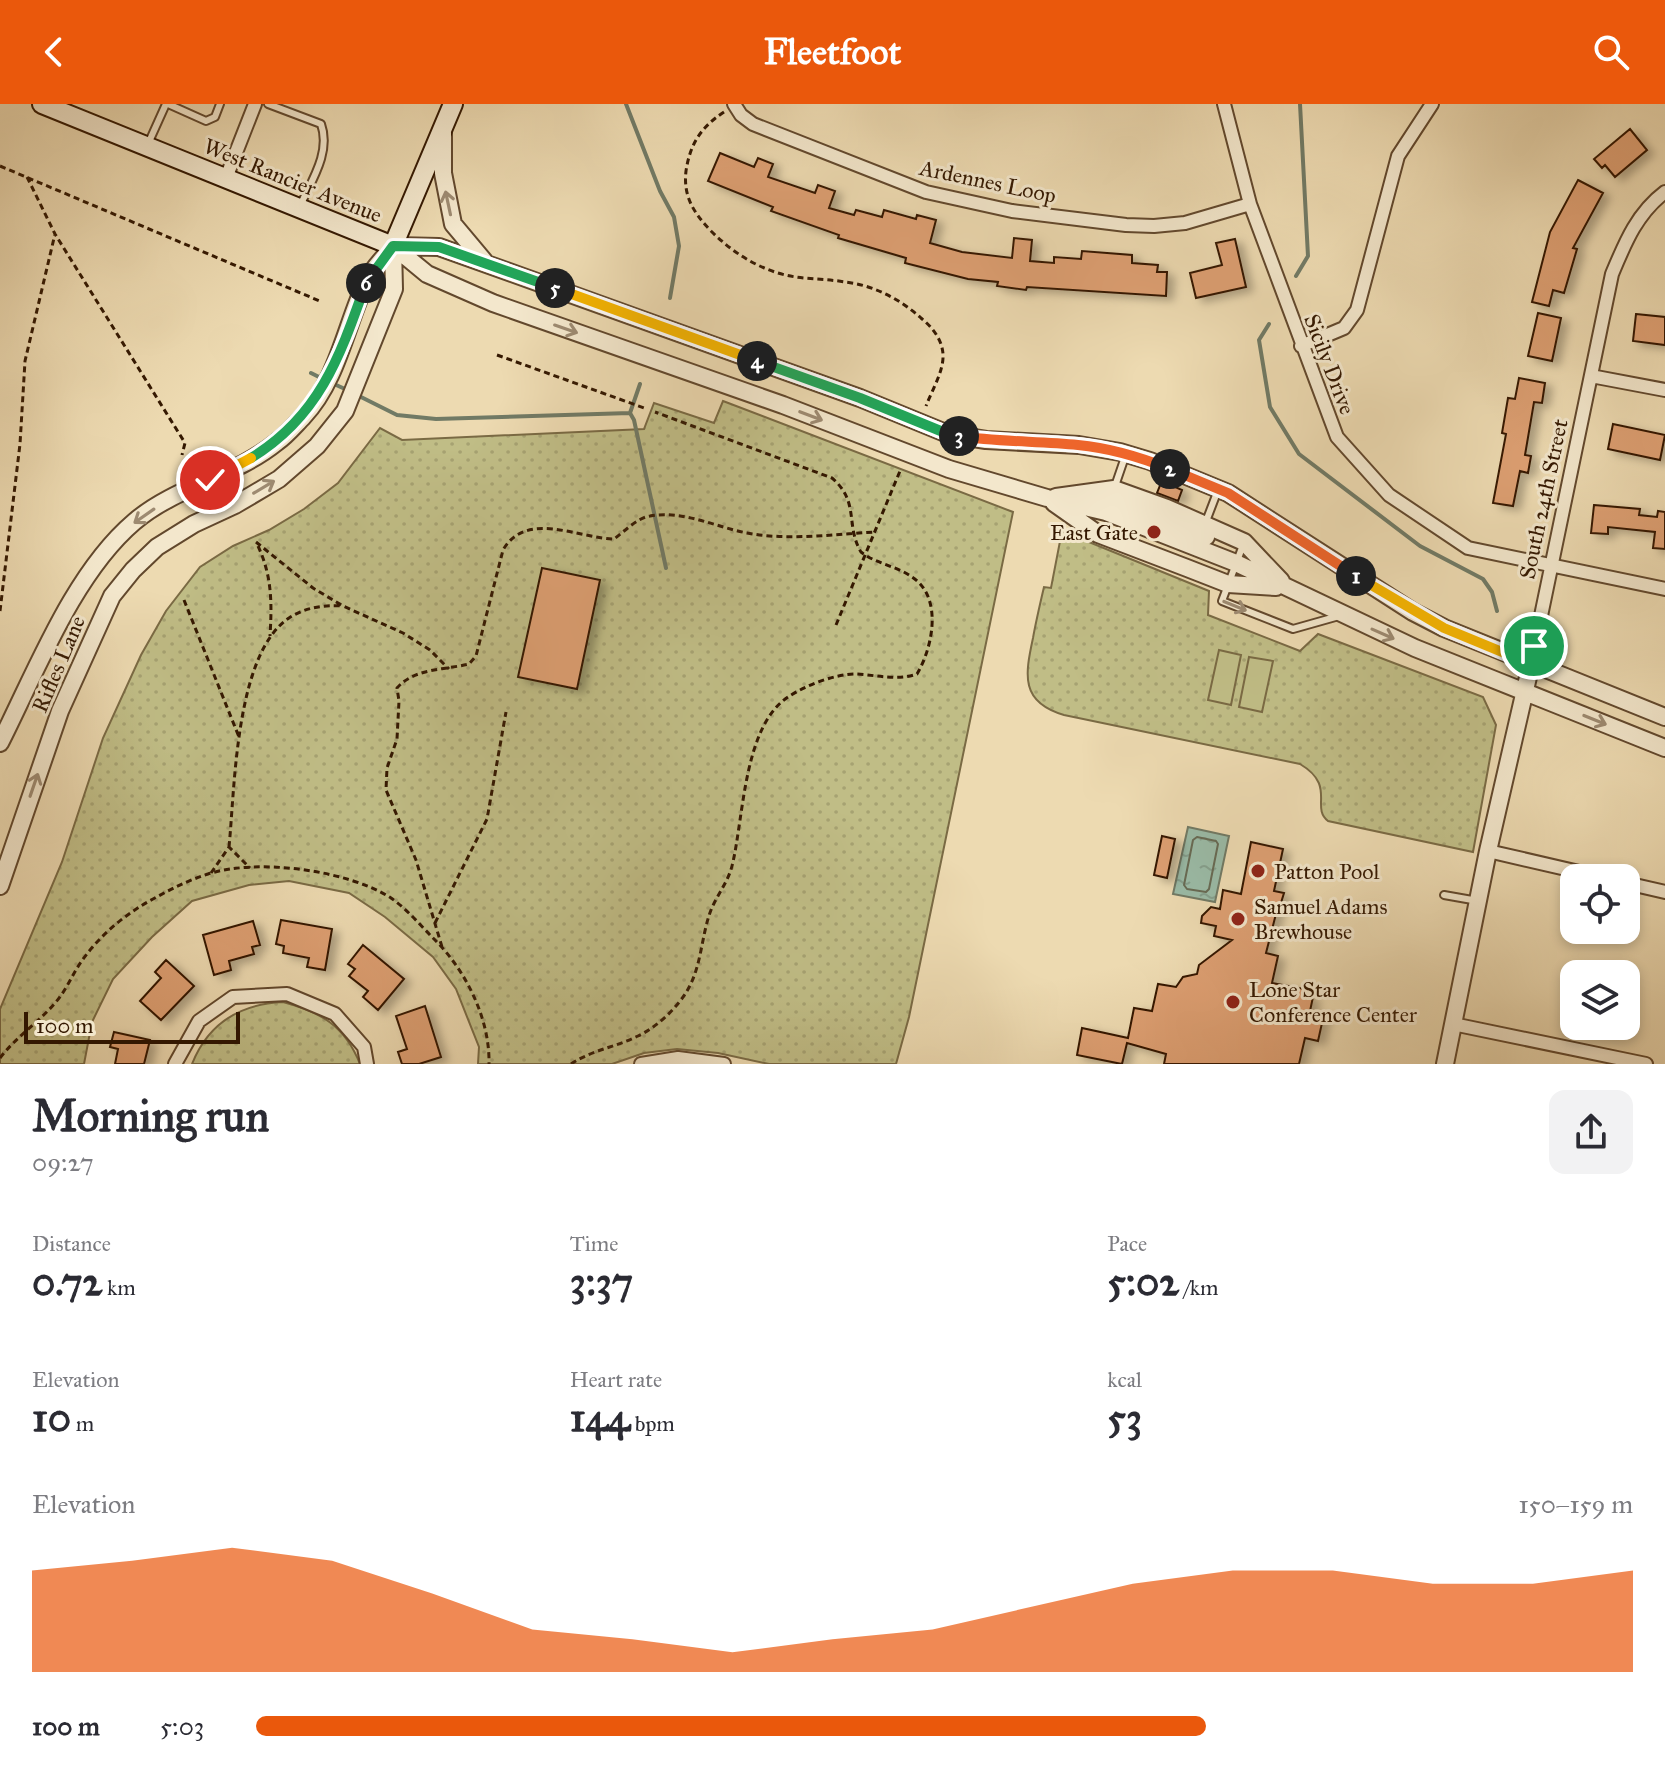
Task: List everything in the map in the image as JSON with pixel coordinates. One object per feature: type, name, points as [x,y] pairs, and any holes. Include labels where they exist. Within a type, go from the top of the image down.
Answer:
[{"type":"main road","name":"West Rancier Avenue","points":[[42,104],[64,109],[146,147],[393,246]]},
{"type":"main road","points":[[393,246],[453,104]]},
{"type":"street","points":[[226,178],[255,104]]},
{"type":"street","name":"Sicily Drive","points":[[1224,104],[1250,204],[1337,437],[1389,495],[1468,548],[1665,589]]},
{"type":"street","points":[[1301,346],[1344,328],[1357,310],[1398,156],[1432,104]]},
{"type":"street","name":"Ardennes Loop","points":[[734,105],[753,124],[926,192],[1012,211],[1154,226],[1185,223],[1250,204]]},
{"type":"street","points":[[443,132],[443,173],[453,224],[485,263]]},
{"type":"street","name":"South 24th Street","points":[[1445,1064],[1612,274],[1629,234],[1651,202],[1665,192]]},
{"type":"street","points":[[393,246],[439,247],[860,398],[948,434],[986,440],[1079,445],[1126,454],[1218,489],[1413,612],[1444,628],[1665,717]]},
{"type":"street","points":[[393,246],[427,274],[493,303],[783,405],[949,469],[1047,498],[1106,511],[1236,562],[1415,648],[1665,748]]},
{"type":"street","name":"Rifles Lane","points":[[0,743],[79,587],[104,552],[135,521],[171,497],[244,463],[277,443],[306,413],[326,381],[368,278],[393,246]]},
{"type":"street","name":"Rifles Lane","points":[[0,886],[60,711],[112,596],[157,547],[279,479],[317,446],[345,411],[394,289],[393,246]]},
{"type":"street","points":[[1591,376],[1665,390]]},
{"type":"street","points":[[1047,498],[1106,511],[1236,562]]},
{"type":"street","points":[[1106,511],[1167,508],[1196,546]]},
{"type":"street","points":[[1488,851],[1560,868]]},
{"type":"street","points":[[1640,886],[1665,892]]},
{"type":"street","points":[[175,1064],[199,1021],[233,997],[287,994],[335,1014],[364,1047],[367,1064]]},
{"type":"street","points":[[1453,1024],[1646,1064]]},
{"type":"street","points":[[641,1064],[678,1058],[724,1064]]},
{"type":"lane","points":[[146,147],[167,104],[206,121],[215,117],[220,104]]},
{"type":"lane","points":[[268,104],[321,124],[325,136],[323,154],[299,208]]},
{"type":"lane","points":[[1106,511],[1126,454]]},
{"type":"lane","points":[[1196,546],[1218,489]]},
{"type":"lane","points":[[1236,562],[1222,601],[1293,629],[1342,615]]},
{"type":"lane","points":[[1444,895],[1478,901]]},
{"type":"path","points":[[734,105],[715,118],[692,144],[686,176],[687,194],[693,210],[715,235],[753,262],[793,277],[843,281],[878,290],[897,299],[924,320],[936,334],[943,357],[926,406]]},
{"type":"path","points":[[0,166],[322,302]]},
{"type":"path","points":[[27,177],[55,234],[185,443],[182,455]]},
{"type":"path","points":[[0,611],[20,444],[25,361],[55,234]]},
{"type":"path","points":[[497,355],[647,409]]},
{"type":"path","points":[[571,1064],[601,1048],[639,1036],[665,1017],[687,991],[696,970],[710,912],[732,870],[756,745],[769,717],[784,699],[800,689],[853,674],[905,678],[917,674],[924,661],[930,635],[932,603],[924,586],[911,576],[861,552],[854,533],[849,499],[832,478],[655,412]]},
{"type":"path","points":[[836,625],[867,557],[900,471]]},
{"type":"path","points":[[442,947],[416,860],[386,790],[387,768],[397,739],[397,688],[404,679],[417,673],[469,664],[476,656],[503,550],[509,540],[529,529],[544,528],[614,539],[649,516],[686,517],[747,533],[778,536],[876,532]]},
{"type":"path","points":[[270,638],[271,585],[267,566],[256,542],[313,588],[343,606],[403,633],[430,650],[449,669]]},
{"type":"path","points":[[184,600],[239,738]]},
{"type":"path","points":[[211,873],[229,847],[239,738],[254,669],[270,638],[289,618],[322,605],[343,606]]},
{"type":"path","points":[[435,923],[487,819],[506,712]]},
{"type":"path","points":[[229,847],[250,868]]},
{"type":"path","points":[[0,1058],[59,998],[99,939],[149,901],[211,873],[250,868],[324,874],[355,882],[390,898],[442,947],[468,984],[483,1024],[490,1051],[489,1064]]},
{"type":"shaded area","points":[[723,401],[1013,512],[909,1017],[896,1064],[769,1064],[718,1053],[677,1049],[644,1053],[612,1064],[478,1064],[479,1047],[456,989],[433,957],[385,917],[349,893],[289,881],[249,885],[192,901],[152,937],[113,979],[92,1022],[84,1064],[0,1064],[0,1009],[62,862],[103,738],[141,655],[166,611],[200,567],[304,509],[338,483],[380,428],[402,440],[644,429],[654,403],[714,423]]},
{"type":"shaded area","points":[[1062,531],[1209,591],[1208,615],[1300,651],[1318,634],[1483,697],[1496,725],[1473,852],[1328,821],[1321,809],[1317,780],[1300,764],[1064,715],[1039,703],[1029,686],[1028,664],[1044,587],[1051,588]]},
{"type":"shaded area","points":[[1219,650],[1241,655],[1231,705],[1208,700]]},
{"type":"shaded area","points":[[1249,657],[1273,661],[1262,712],[1239,707]]},
{"type":"shaded area","points":[[283,1002],[330,1022],[347,1040],[360,1064],[192,1064],[207,1038],[227,1019],[253,1007]]},
{"type":"water","points":[[1188,827],[1229,836],[1215,902],[1173,894]]},
{"type":"building","points":[[1630,129],[1647,150],[1615,177],[1605,165],[1602,168],[1594,159]]},
{"type":"building","points":[[720,153],[754,167],[758,158],[773,164],[768,177],[815,193],[818,185],[835,191],[829,208],[854,215],[856,210],[882,217],[884,210],[916,219],[917,215],[936,220],[930,243],[962,252],[1012,258],[1014,238],[1032,240],[1030,261],[1054,263],[1054,257],[1081,259],[1082,251],[1132,255],[1132,263],[1158,265],[1157,272],[1167,272],[1166,296],[1027,287],[1026,290],[997,286],[998,282],[968,279],[905,263],[906,258],[838,238],[839,235],[771,211],[773,207],[708,181]]},
{"type":"building","points":[[1578,180],[1603,193],[1573,248],[1577,249],[1564,293],[1553,290],[1549,306],[1532,302],[1550,232]]},
{"type":"building","points":[[1235,239],[1246,287],[1196,298],[1190,273],[1222,265],[1216,243]]},
{"type":"building","points":[[1538,313],[1561,318],[1552,361],[1528,356]]},
{"type":"building","points":[[1636,314],[1665,317],[1665,345],[1633,341]]},
{"type":"building","points":[[1519,378],[1545,383],[1542,403],[1534,402],[1525,455],[1531,456],[1528,473],[1520,471],[1513,506],[1493,503],[1506,434],[1502,433],[1508,398],[1515,399]]},
{"type":"building","points":[[1613,424],[1665,435],[1660,460],[1608,449]]},
{"type":"building","points":[[1163,478],[1182,490],[1178,501],[1157,493]]},
{"type":"building","points":[[1594,505],[1640,509],[1639,515],[1657,517],[1658,511],[1665,512],[1665,549],[1653,548],[1655,532],[1608,527],[1608,534],[1591,533]]},
{"type":"building","points":[[542,568],[600,580],[577,689],[518,677]]},
{"type":"building","points":[[1162,836],[1175,839],[1167,878],[1154,875]]},
{"type":"building","name":"Lone Star Conference Center","points":[[1251,842],[1283,849],[1274,891],[1284,893],[1266,953],[1278,956],[1272,983],[1305,989],[1304,995],[1313,997],[1310,1011],[1324,1014],[1318,1041],[1305,1038],[1299,1064],[1164,1064],[1166,1054],[1127,1043],[1122,1064],[1077,1055],[1082,1028],[1128,1038],[1134,1008],[1152,1011],[1158,984],[1176,987],[1183,977],[1197,974],[1199,965],[1232,940],[1214,936],[1216,926],[1201,923],[1202,916],[1211,907],[1220,909],[1223,890],[1241,894]]},
{"type":"building","points":[[281,920],[332,929],[325,970],[307,967],[309,958],[283,953],[284,946],[276,944]]},
{"type":"building","points":[[253,921],[260,945],[252,947],[254,954],[229,961],[231,970],[214,975],[203,935]]},
{"type":"building","points":[[363,945],[404,979],[378,1010],[363,997],[368,991],[349,976],[355,969],[348,964]]},
{"type":"building","points":[[166,960],[194,986],[161,1020],[140,1001],[161,978],[155,972]]},
{"type":"building","points":[[425,1006],[441,1057],[419,1064],[402,1064],[398,1052],[407,1049],[396,1016]]},
{"type":"building","points":[[114,1032],[150,1040],[144,1064],[115,1064],[118,1049],[110,1047]]},
{"type":"waterway","points":[[626,104],[660,191],[674,217],[679,246],[670,298]]},
{"type":"waterway","points":[[1296,276],[1308,256],[1300,104]]},
{"type":"waterway","points":[[1269,324],[1259,340],[1270,407],[1299,454],[1420,546],[1483,579],[1492,592],[1497,611]]},
{"type":"waterway","points":[[311,373],[319,377]]},
{"type":"waterway","points":[[334,384],[345,389]]},
{"type":"waterway","points":[[361,397],[397,415],[436,419],[630,413],[640,384]]},
{"type":"waterway","points":[[630,413],[666,568]]},
{"type":"place","name":"East Gate","points":[[1154,532]]},
{"type":"place","name":"Patton Pool","points":[[1258,871]]},
{"type":"place","name":"Samuel Adams Brewhouse","points":[[1238,919]]},
{"type":"place","name":"Lone Star Conference Center","points":[[1233,1002]]},
{"type":"route","points":[[210,480],[277,443],[306,413],[326,381],[368,278],[393,246],[439,247],[860,398],[948,434],[986,440],[1079,445],[1150,461],[1228,493],[1413,612],[1444,628],[1531,664],[1534,646]]}]
